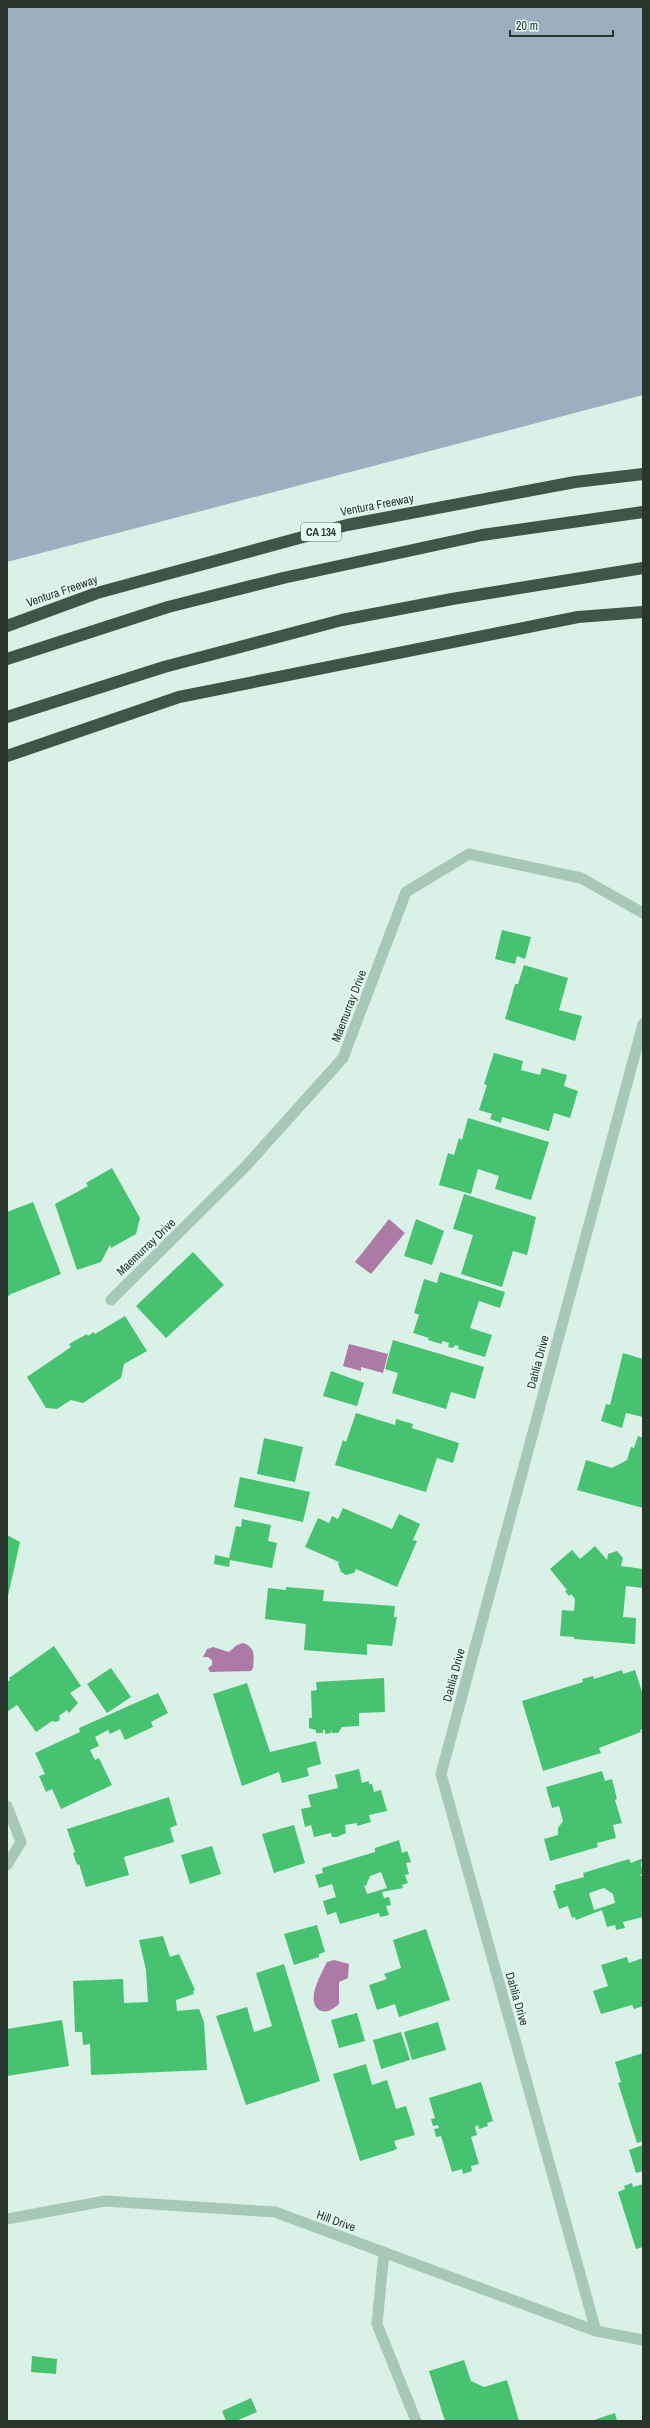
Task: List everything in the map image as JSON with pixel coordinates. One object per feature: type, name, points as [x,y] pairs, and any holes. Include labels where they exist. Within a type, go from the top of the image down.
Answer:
[{"type":"highway","name":"Ventura Freeway","points":[[7,626],[97,593],[347,525],[575,482],[643,474]]},
{"type":"highway","points":[[7,659],[168,607],[283,578],[482,535],[643,512]]},
{"type":"highway","points":[[7,717],[164,667],[342,620],[643,568]]},
{"type":"highway","points":[[7,756],[179,697],[578,618],[643,612]]},
{"type":"street","name":"Maemurray Drive","points":[[110,1300],[246,1166],[343,1058],[406,892],[469,854],[581,878],[643,914]]},
{"type":"street","name":"Dahlia Drive","points":[[596,2331],[441,1774],[643,1024]]},
{"type":"street","points":[[7,1806],[21,1842],[7,1865]]},
{"type":"street","name":"Hill Drive","points":[[7,2219],[105,2201],[275,2212],[596,2331],[643,2340]]},
{"type":"street","points":[[384,2252],[377,2324],[416,2421]]},
{"type":"shaded area","points":[[7,7],[643,7],[643,395],[7,562]]},
{"type":"shaded area","points":[[389,1219],[405,1233],[371,1274],[355,1262]]},
{"type":"shaded area","points":[[349,1344],[388,1354],[383,1373],[361,1367],[361,1371],[343,1366]]},
{"type":"shaded area","points":[[243,1643],[250,1647],[253,1653],[254,1660],[251,1671],[210,1672],[208,1668],[212,1665],[212,1660],[208,1657],[203,1657],[207,1649],[213,1647],[229,1652],[237,1645]]},
{"type":"shaded area","points":[[334,1960],[349,1964],[348,1978],[339,1982],[339,2004],[330,2010],[322,2011],[315,2006],[314,1993],[327,1962]]},
{"type":"building","points":[[502,930],[531,937],[525,959],[517,956],[515,964],[495,959]]},
{"type":"building","points":[[524,965],[568,978],[559,1010],[582,1016],[575,1041],[505,1019],[515,984],[518,984]]},
{"type":"building","points":[[494,1053],[523,1061],[521,1070],[540,1075],[542,1068],[567,1075],[564,1086],[578,1091],[570,1118],[554,1113],[549,1131],[502,1117],[501,1123],[490,1119],[492,1114],[479,1110],[487,1085],[484,1084]]},
{"type":"building","points":[[468,1118],[549,1142],[531,1200],[495,1189],[499,1176],[478,1169],[471,1194],[439,1185],[448,1153],[454,1155],[459,1138],[462,1140]]},
{"type":"building","points":[[112,1168],[140,1218],[136,1234],[111,1248],[110,1245],[101,1262],[77,1270],[55,1204],[88,1186],[86,1183]]},
{"type":"building","points":[[464,1194],[536,1217],[527,1255],[513,1251],[502,1287],[461,1274],[473,1235],[453,1229]]},
{"type":"building","points":[[33,1202],[61,1274],[7,1297],[7,1212]]},
{"type":"building","points":[[416,1219],[444,1231],[432,1265],[404,1256]]},
{"type":"building","points":[[193,1252],[224,1285],[166,1338],[136,1306]]},
{"type":"building","points":[[440,1272],[505,1292],[500,1308],[479,1301],[470,1328],[492,1335],[485,1357],[458,1349],[459,1346],[455,1345],[453,1348],[448,1347],[449,1343],[443,1341],[441,1344],[413,1333],[419,1315],[414,1313],[424,1279],[437,1283]]},
{"type":"building","points":[[125,1316],[147,1351],[124,1364],[121,1378],[83,1403],[71,1400],[57,1409],[46,1408],[27,1377],[71,1347],[69,1344],[87,1334],[88,1336],[94,1332],[95,1334]]},
{"type":"building","points":[[393,1340],[484,1367],[475,1399],[451,1392],[446,1409],[392,1393],[398,1373],[385,1369]]},
{"type":"building","points":[[623,1353],[643,1359],[643,1417],[626,1413],[622,1428],[601,1421],[606,1404],[610,1405]]},
{"type":"building","points":[[331,1371],[364,1383],[357,1406],[323,1396]]},
{"type":"building","points":[[356,1413],[395,1425],[396,1419],[413,1424],[412,1428],[459,1443],[453,1463],[437,1458],[426,1492],[335,1465],[343,1440],[346,1442]]},
{"type":"building","points":[[638,1436],[643,1438],[643,1508],[577,1490],[586,1460],[612,1468],[627,1460],[631,1447],[634,1448]]},
{"type":"building","points":[[264,1438],[303,1447],[295,1482],[257,1474]]},
{"type":"building","points":[[240,1477],[310,1492],[303,1522],[234,1507]]},
{"type":"building","points":[[343,1508],[392,1529],[399,1514],[420,1524],[413,1540],[417,1541],[397,1587],[356,1569],[354,1573],[346,1575],[341,1572],[338,1564],[339,1562],[305,1547],[318,1518],[329,1523],[332,1516],[338,1519]]},
{"type":"building","points":[[242,1519],[271,1525],[268,1541],[277,1543],[272,1568],[230,1560],[229,1567],[214,1564],[215,1555],[229,1558],[236,1526],[241,1527]]},
{"type":"building","points":[[7,1535],[20,1542],[8,1596],[7,1596]]},
{"type":"building","points":[[595,1546],[607,1560],[608,1554],[617,1551],[623,1558],[621,1566],[643,1569],[643,1588],[626,1586],[623,1617],[636,1618],[635,1644],[574,1639],[574,1637],[560,1636],[562,1610],[574,1611],[575,1599],[571,1594],[569,1596],[565,1591],[567,1590],[550,1569],[572,1550],[580,1559]]},
{"type":"building","points":[[286,1587],[324,1590],[323,1601],[395,1606],[394,1617],[397,1617],[392,1646],[367,1644],[367,1655],[304,1650],[306,1624],[265,1619],[268,1588],[286,1590]]},
{"type":"building","points":[[54,1646],[81,1686],[70,1693],[78,1703],[69,1713],[67,1710],[59,1716],[60,1720],[56,1722],[52,1721],[36,1732],[17,1705],[7,1712],[7,1682],[10,1680],[9,1678]]},
{"type":"building","points":[[111,1668],[131,1697],[107,1713],[87,1684]]},
{"type":"building","points":[[622,1670],[623,1674],[635,1670],[643,1695],[643,1729],[640,1730],[641,1732],[599,1748],[601,1753],[543,1771],[522,1701],[583,1682],[582,1679],[593,1676],[594,1679]]},
{"type":"building","points":[[384,1678],[385,1712],[359,1713],[359,1726],[342,1727],[338,1733],[332,1733],[332,1730],[331,1733],[325,1734],[325,1730],[323,1730],[323,1733],[316,1733],[316,1730],[309,1728],[309,1718],[312,1718],[311,1691],[317,1690],[316,1682]]},
{"type":"building","points":[[247,1683],[270,1752],[316,1741],[321,1764],[307,1768],[309,1776],[282,1783],[279,1772],[242,1786],[213,1694]]},
{"type":"building","points":[[158,1693],[168,1713],[151,1722],[153,1727],[125,1740],[120,1729],[110,1734],[108,1730],[95,1737],[99,1746],[90,1750],[95,1760],[99,1758],[112,1785],[61,1809],[52,1789],[46,1792],[39,1776],[45,1774],[35,1753],[80,1732],[79,1728]]},
{"type":"building","points":[[359,1769],[362,1783],[369,1781],[369,1784],[372,1784],[374,1792],[381,1790],[387,1811],[369,1815],[371,1822],[357,1826],[357,1823],[345,1825],[346,1833],[337,1837],[332,1837],[331,1833],[314,1837],[311,1825],[305,1827],[301,1809],[311,1807],[308,1795],[338,1788],[335,1775]]},
{"type":"building","points":[[602,1771],[605,1781],[612,1779],[617,1799],[615,1800],[622,1823],[613,1825],[616,1838],[597,1843],[598,1847],[550,1861],[544,1839],[558,1835],[558,1828],[563,1821],[559,1806],[552,1808],[546,1787]]},
{"type":"building","points":[[169,1797],[177,1825],[170,1828],[174,1842],[124,1857],[129,1875],[86,1887],[79,1864],[77,1865],[73,1853],[75,1852],[67,1829]]},
{"type":"building","points":[[294,1825],[305,1863],[274,1873],[262,1834]]},
{"type":"building","points":[[399,1840],[402,1853],[407,1851],[411,1862],[406,1863],[409,1874],[405,1875],[408,1883],[402,1885],[403,1888],[382,1892],[384,1898],[389,1897],[391,1905],[386,1906],[389,1915],[380,1917],[379,1913],[340,1924],[336,1912],[327,1915],[323,1901],[336,1897],[332,1884],[319,1888],[315,1875],[323,1873],[322,1868],[375,1852],[375,1848]],"holes":[[[381,1872],[387,1888],[367,1894],[364,1885],[366,1886],[370,1876]]]},
{"type":"building","points":[[212,1846],[221,1874],[190,1884],[181,1855]]},
{"type":"building","points":[[643,1858],[641,1864],[643,1874],[640,1875],[643,1877],[643,1917],[623,1922],[625,1928],[616,1930],[615,1925],[607,1927],[602,1910],[576,1920],[575,1917],[572,1918],[568,1906],[559,1909],[553,1891],[556,1890],[555,1885],[584,1877],[583,1873],[629,1859],[631,1863]],"holes":[[[604,1888],[613,1894],[615,1903],[594,1910],[589,1893]]]},
{"type":"building","points":[[317,1925],[325,1952],[319,1954],[319,1957],[294,1965],[284,1934]]},
{"type":"building","points":[[426,1929],[450,2000],[399,2017],[395,2004],[377,2010],[369,1985],[387,1979],[384,1974],[401,1968],[393,1940]]},
{"type":"building","points":[[163,1936],[170,1957],[179,1954],[195,1990],[193,1991],[194,1994],[176,2000],[177,2011],[199,2009],[204,2022],[207,2070],[91,2075],[90,2044],[83,2045],[82,2032],[75,2032],[73,1981],[123,1979],[124,2003],[148,2002],[146,1970],[139,1940]]},
{"type":"building","points":[[627,1957],[629,1963],[643,1958],[643,2006],[634,2009],[632,2005],[601,2014],[593,1991],[608,1986],[601,1965]]},
{"type":"building","points":[[284,1964],[320,2081],[246,2105],[216,2016],[247,2007],[254,2032],[272,2026],[256,1973]]},
{"type":"building","points":[[357,2013],[365,2041],[339,2048],[331,2020]]},
{"type":"building","points":[[62,2020],[69,2066],[7,2076],[7,2029]]},
{"type":"building","points":[[438,2022],[446,2050],[412,2060],[404,2032]]},
{"type":"building","points":[[401,2032],[410,2060],[381,2069],[373,2040]]},
{"type":"building","points":[[643,2053],[643,2141],[637,2143],[618,2083],[621,2082],[615,2062]]},
{"type":"building","points":[[366,2064],[372,2085],[387,2080],[396,2109],[406,2106],[415,2135],[394,2141],[397,2149],[360,2161],[333,2074]]},
{"type":"building","points":[[481,2082],[493,2121],[487,2123],[488,2126],[479,2129],[478,2125],[475,2127],[477,2135],[471,2137],[479,2164],[471,2166],[472,2171],[463,2174],[462,2169],[452,2172],[441,2136],[436,2137],[434,2129],[439,2128],[438,2125],[433,2126],[431,2119],[435,2118],[429,2098]]},
{"type":"building","points":[[643,2145],[643,2171],[636,2173],[629,2150]]},
{"type":"building","points":[[632,2183],[633,2187],[643,2184],[643,2247],[636,2249],[618,2192],[625,2189],[624,2186]]},
{"type":"building","points":[[32,2356],[57,2359],[56,2374],[31,2372]]},
{"type":"building","points":[[464,2360],[471,2381],[484,2387],[507,2380],[519,2421],[445,2421],[429,2371]]},
{"type":"building","points":[[251,2398],[257,2412],[236,2421],[226,2421],[222,2411]]},
{"type":"building","points":[[615,2413],[617,2421],[591,2421]]}]
